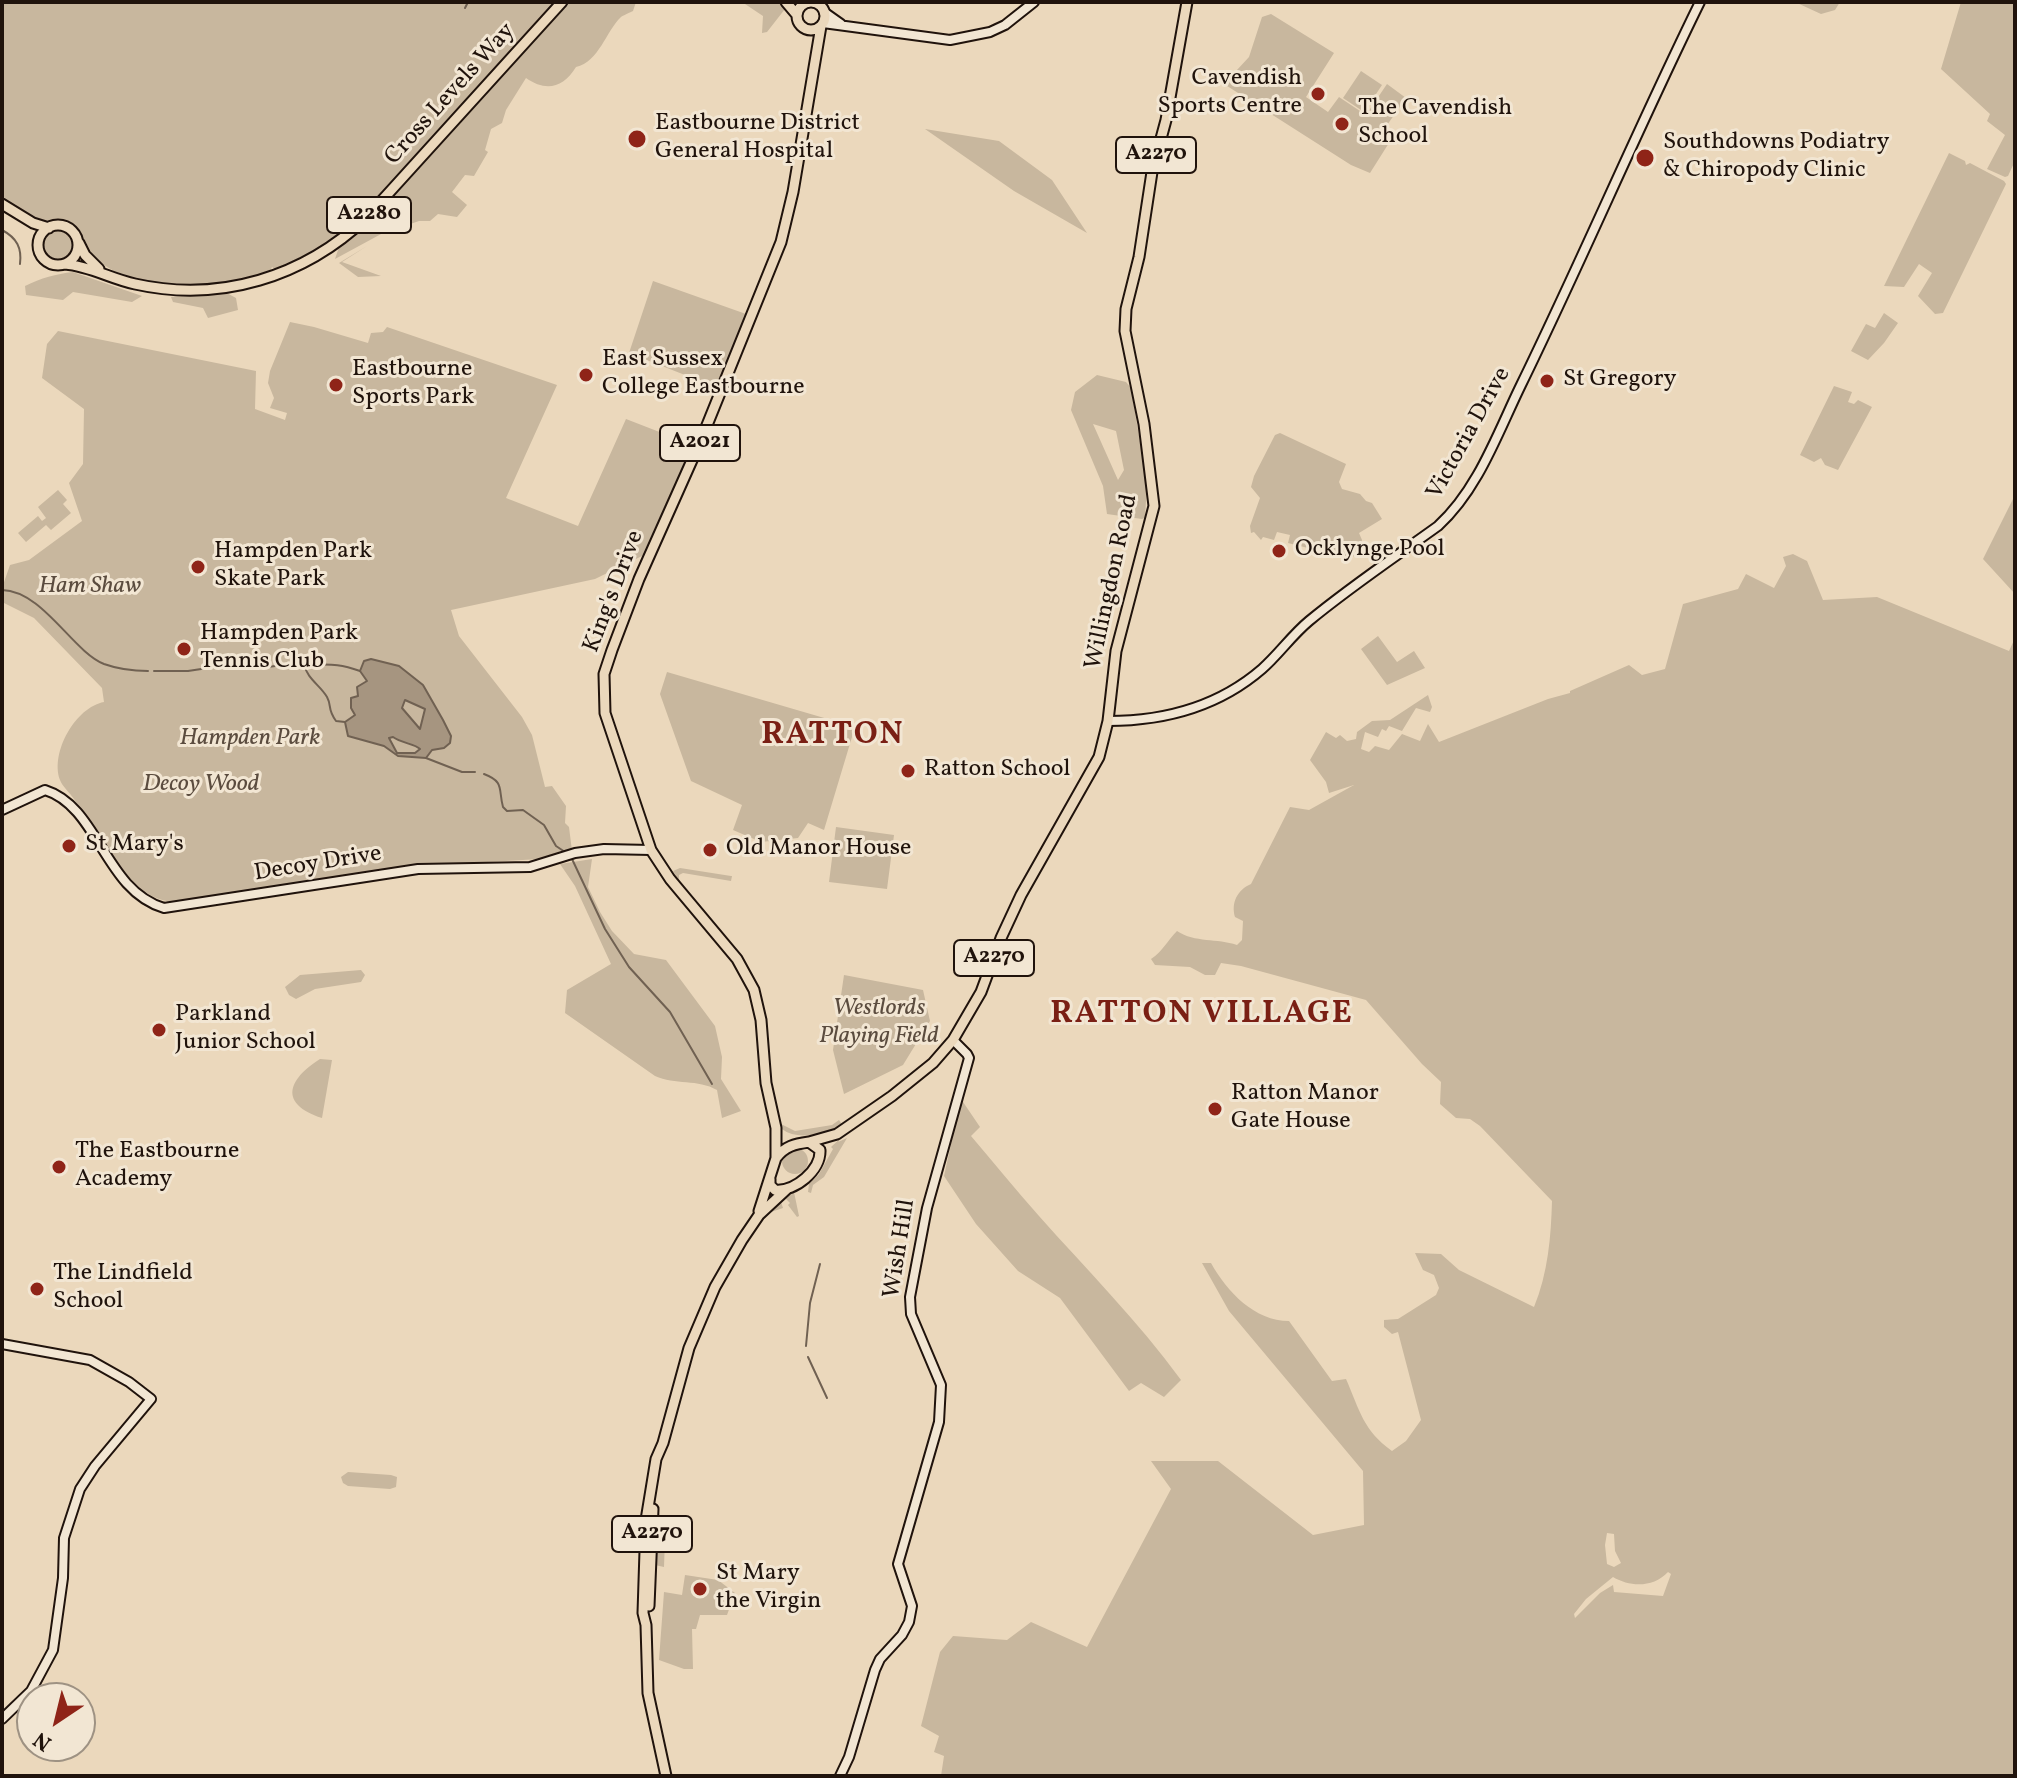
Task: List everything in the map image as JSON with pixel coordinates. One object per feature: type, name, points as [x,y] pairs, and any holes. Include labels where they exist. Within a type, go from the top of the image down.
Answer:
[{"type":"main road","name":"Cross Levels Way","points":[[65,264],[78,265],[125,282],[172,291],[205,291],[271,278],[322,254],[352,232],[375,208],[562,2]]},
{"type":"main road","points":[[788,2],[817,4],[823,8],[822,25],[815,30],[805,29]]},
{"type":"main road","points":[[788,2],[816,53]]},
{"type":"main road","name":"Willingdon Road","points":[[787,1189],[812,1172],[837,1134],[914,1079],[953,1040],[981,992],[1019,900],[1096,768],[1108,721],[1116,651],[1154,506],[1144,424],[1125,331],[1126,309],[1139,257],[1152,172],[1166,120],[1187,2]]},
{"type":"main road","points":[[797,15],[806,3]]},
{"type":"main road","name":"A2021","points":[[816,53],[822,25]]},
{"type":"main road","name":"King's Drive","points":[[770,1179],[776,1158],[776,1128],[766,1083],[761,1020],[754,990],[737,959],[685,898],[651,850],[605,713],[604,674],[639,579],[700,443],[781,242],[793,192],[816,53]]},
{"type":"main road","points":[[2,204],[33,223],[49,228]]},
{"type":"main road","points":[[15,213],[38,243],[45,260],[53,264],[65,264],[75,256],[77,240]]},
{"type":"main road","points":[[38,243],[49,228],[59,225],[68,228],[92,263],[105,274]]},
{"type":"main road","points":[[776,1128],[782,1137],[798,1144]]},
{"type":"main road","name":"Willingdon Road","points":[[798,1144],[837,1134]]},
{"type":"main road","points":[[809,1142],[818,1146],[821,1154]]},
{"type":"main road","points":[[776,1158],[785,1149],[798,1144]]},
{"type":"main road","points":[[770,1179],[770,1185],[775,1190],[787,1189]]},
{"type":"main road","name":"A2270","points":[[666,1776],[648,1693],[646,1625],[653,1510],[663,1443],[685,1362],[709,1300],[759,1215],[770,1179]]},
{"type":"main road","name":"A2270","points":[[759,1215],[787,1189]]},
{"type":"main road","name":"A2270","points":[[646,1625],[643,1572],[651,1487],[656,1459],[663,1443]]},
{"type":"street","points":[[822,25],[901,32],[936,39],[965,38],[1005,25],[1034,2]]},
{"type":"street","name":"Victoria Drive","points":[[1108,721],[1166,717],[1205,705],[1245,682],[1307,622],[1438,526],[1457,508],[1531,365],[1693,7],[1700,2]]},
{"type":"street","points":[[823,8],[833,20],[849,27]]},
{"type":"street","name":"Decoy Drive","points":[[2,810],[45,790],[67,800],[121,878],[149,904],[164,908],[418,869],[530,867],[589,851],[651,850]]},
{"type":"street","name":"Wish Hill","points":[[840,1776],[875,1670],[880,1659],[902,1635],[912,1606],[898,1564],[939,1422],[941,1385],[911,1314],[910,1297],[927,1208],[969,1058],[953,1040]]},
{"type":"street","points":[[2,1344],[90,1360],[129,1382],[151,1399],[95,1466],[80,1489],[64,1538],[63,1578],[53,1650],[31,1691],[2,1719]]},
{"type":"green space","points":[[2,2],[557,2],[372,208],[349,226],[277,271],[272,267],[268,276],[181,286],[139,281],[119,274],[96,258],[74,228],[63,223],[34,219],[2,198]]},
{"type":"green space","points":[[566,2],[636,2],[633,11],[622,16],[591,59],[576,67],[566,80],[547,86],[526,78],[506,110],[502,123],[491,129],[485,150],[488,152],[474,176],[465,175],[452,192],[467,205],[457,217],[438,214],[430,221],[394,227],[335,259],[339,247],[374,215]]},
{"type":"green space","points":[[742,2],[778,2],[785,9],[767,32],[762,33],[763,16]]},
{"type":"green space","points":[[1795,2],[1840,2],[1835,10],[1821,14]]},
{"type":"green space","points":[[1961,2],[2015,2],[2015,161],[2005,177],[1987,169],[2005,135],[1987,121],[1990,114],[1941,69]]},
{"type":"green space","points":[[1271,14],[1334,53],[1306,97],[1328,112],[1339,97],[1366,115],[1387,84],[1406,98],[1385,128],[1394,135],[1370,173],[1351,165],[1224,84],[1249,57],[1262,17]]},
{"type":"green space","points":[[1361,71],[1382,85],[1364,112],[1343,98]]},
{"type":"green space","points":[[925,129],[999,141],[1052,180],[1087,233],[1014,191]]},
{"type":"green space","points":[[1949,153],[1965,161],[1966,165],[1970,163],[2006,184],[1943,313],[1935,314],[1918,296],[1932,273],[1919,264],[1904,287],[1884,286]]},
{"type":"green space","points":[[58,231],[69,236],[74,247],[69,258],[58,263],[47,258],[42,247],[47,236]]},
{"type":"green space","points":[[367,246],[342,262],[381,276],[358,277],[339,263]]},
{"type":"green space","points":[[73,272],[142,296],[132,302],[73,292],[63,300],[26,295],[25,286]]},
{"type":"green space","points":[[653,281],[746,314],[718,388],[629,353]]},
{"type":"green space","points":[[225,292],[236,298],[238,310],[208,318],[203,308],[173,302],[171,297]]},
{"type":"green space","points":[[1884,313],[1898,323],[1884,343],[1868,360],[1851,351],[1866,324],[1875,328]]},
{"type":"green space","points":[[290,322],[368,343],[371,333],[383,332],[387,327],[557,385],[506,498],[578,526],[626,419],[693,445],[642,556],[595,579],[451,610],[459,636],[522,717],[532,735],[545,787],[552,786],[566,806],[565,823],[569,827],[572,851],[540,859],[418,866],[186,902],[168,901],[150,895],[129,876],[61,782],[58,769],[62,744],[84,712],[104,702],[102,688],[34,618],[2,602],[2,588],[10,565],[29,560],[82,521],[69,483],[83,464],[84,409],[42,378],[47,344],[58,331],[256,371],[255,409],[285,420],[287,413],[270,408],[274,398],[268,383]]},
{"type":"green space","points":[[1097,375],[1126,382],[1131,388],[1147,484],[1145,518],[1107,514],[1103,486],[1071,410],[1075,392]],"holes":[[[1093,424],[1116,431],[1124,470],[1118,480]]]},
{"type":"green space","points":[[1834,386],[1852,392],[1848,402],[1854,404],[1858,400],[1872,407],[1838,470],[1825,465],[1821,458],[1814,462],[1800,455]]},
{"type":"green space","points":[[1280,433],[1346,464],[1339,482],[1342,489],[1360,494],[1372,503],[1382,519],[1359,533],[1362,540],[1359,555],[1347,558],[1326,553],[1324,549],[1288,543],[1290,535],[1277,532],[1274,540],[1263,537],[1261,540],[1254,532],[1251,533],[1250,526],[1260,498],[1251,487],[1254,476],[1275,435]]},
{"type":"green space","points":[[58,490],[67,500],[63,504],[71,513],[51,530],[46,525],[26,542],[18,533],[38,516],[42,521],[46,518],[38,507]]},
{"type":"green space","points":[[2015,495],[2015,594],[1983,559]]},
{"type":"green space","points":[[1793,554],[1807,561],[1823,600],[1877,597],[2009,651],[2015,638],[2015,1776],[941,1776],[944,1756],[934,1752],[939,1736],[921,1726],[940,1652],[953,1636],[1007,1640],[1031,1622],[1087,1647],[1171,1489],[1151,1461],[1218,1461],[1313,1535],[1364,1525],[1363,1471],[1229,1311],[1202,1263],[1211,1263],[1243,1303],[1265,1316],[1289,1321],[1332,1381],[1346,1379],[1368,1427],[1392,1451],[1406,1441],[1421,1420],[1398,1332],[1392,1334],[1384,1327],[1384,1320],[1398,1319],[1436,1295],[1439,1288],[1434,1275],[1423,1270],[1415,1253],[1441,1254],[1459,1270],[1534,1307],[1543,1281],[1550,1241],[1552,1201],[1480,1126],[1470,1119],[1456,1118],[1440,1104],[1441,1082],[1366,1000],[1241,966],[1221,963],[1215,975],[1205,975],[1190,967],[1155,965],[1151,959],[1177,931],[1191,937],[1237,945],[1242,940],[1243,921],[1235,917],[1235,902],[1239,893],[1251,884],[1290,807],[1309,810],[1354,785],[1329,793],[1326,782],[1310,760],[1326,732],[1336,738],[1340,735],[1347,741],[1356,739],[1357,732],[1372,721],[1390,720],[1428,695],[1432,707],[1430,712],[1416,708],[1402,731],[1389,726],[1386,731],[1382,729],[1378,737],[1365,732],[1361,749],[1369,752],[1375,746],[1389,750],[1402,734],[1420,741],[1428,724],[1439,742],[1570,693],[1629,665],[1642,675],[1665,669],[1683,604],[1738,589],[1746,574],[1774,588],[1786,566],[1783,557]],"holes":[[[1607,1533],[1614,1534],[1615,1551],[1621,1563],[1614,1567],[1607,1564]],[[1668,1572],[1671,1574],[1663,1596],[1614,1592],[1613,1585],[1600,1593],[1575,1618],[1574,1614],[1586,1599],[1613,1577],[1627,1583],[1641,1584],[1655,1581]]]},
{"type":"green space","points":[[1378,636],[1397,662],[1414,651],[1425,668],[1387,685],[1361,649]]},
{"type":"green space","points":[[667,672],[855,727],[824,830],[808,823],[798,838],[761,842],[733,830],[742,805],[691,781],[660,694]]},
{"type":"green space","points":[[836,827],[894,835],[887,889],[829,882]]},
{"type":"green space","points":[[592,859],[588,887],[612,931],[634,954],[666,960],[715,1026],[722,1057],[721,1079],[741,1111],[722,1118],[717,1090],[702,1084],[655,1076],[565,1013],[567,990],[611,964],[575,886],[560,864]]},
{"type":"green space","points":[[680,868],[732,876],[731,881],[683,873],[679,875],[679,882],[673,871]]},
{"type":"green space","points":[[361,970],[365,975],[361,982],[315,989],[296,999],[289,995],[285,987],[300,975]]},
{"type":"green space","name":"Westlords Playing Field","points":[[844,975],[923,990],[930,1021],[903,1065],[844,1094],[833,1050]]},
{"type":"green space","points":[[320,1059],[332,1060],[322,1118],[299,1106],[292,1091],[300,1075]]},
{"type":"green space","points":[[961,1099],[980,1127],[971,1136],[1130,1316],[1181,1380],[1164,1397],[1141,1383],[1129,1391],[1060,1298],[1018,1271],[976,1224],[944,1176]]},
{"type":"green space","points":[[839,1120],[843,1126],[811,1135],[788,1133],[781,1124],[795,1131],[832,1125]]},
{"type":"green space","points":[[844,1135],[838,1142],[847,1138],[824,1177],[813,1185],[811,1193],[808,1192],[809,1184],[819,1174],[833,1149],[831,1147]]},
{"type":"green space","points":[[795,1148],[804,1152],[808,1161],[804,1170],[795,1174],[786,1170],[782,1161],[786,1152]]},
{"type":"green space","points":[[794,1192],[799,1216],[786,1199],[781,1202],[783,1208],[771,1212],[754,1229],[772,1209],[783,1200]]},
{"type":"green space","points":[[348,1472],[391,1475],[397,1477],[396,1487],[348,1486],[341,1477]]},
{"type":"green space","points":[[657,1535],[658,1538],[665,1538],[664,1567],[655,1565]]},
{"type":"green space","points":[[685,1575],[718,1580],[735,1593],[727,1615],[700,1615],[696,1629],[692,1629],[693,1669],[659,1660],[664,1592],[682,1595]]},
{"type":"shaded area","points":[[371,659],[399,666],[423,685],[451,736],[450,743],[444,748],[432,750],[426,758],[398,756],[384,746],[348,736],[345,722],[355,715],[351,698],[358,696],[357,687],[367,681],[360,671],[364,661]],"holes":[[[405,700],[425,709],[420,729],[402,708]],[[389,738],[400,741],[420,749],[415,753],[397,753]]]},
{"type":"waterway","points":[[465,8],[468,2]]},
{"type":"waterway","points":[[2,230],[17,244],[20,264]]},
{"type":"waterway","points":[[2,590],[31,600],[80,647],[104,664],[148,671]]},
{"type":"waterway","points":[[227,666],[289,664]]},
{"type":"waterway","points":[[299,664],[336,665],[360,671]]},
{"type":"waterway","points":[[304,664],[308,674],[327,697],[336,721],[345,722]]},
{"type":"waterway","points":[[154,671],[188,671],[221,666]]},
{"type":"waterway","points":[[426,758],[462,772],[475,772]]},
{"type":"waterway","points":[[484,774],[498,783],[503,807],[507,811],[523,810],[544,825],[556,846],[565,852]]},
{"type":"waterway","points":[[572,859],[605,929],[629,967],[670,1012],[712,1084]]},
{"type":"waterway","points":[[806,1346],[810,1303],[820,1264]]},
{"type":"waterway","points":[[808,1357],[827,1398]]},
{"type":"place","name":"Cavendish Sports Centre","points":[[1318,94]]},
{"type":"place","name":"The Cavendish School","points":[[1342,124]]},
{"type":"place","name":"Eastbourne District General Hospital","points":[[637,139]]},
{"type":"place","name":"Southdowns Podiatry & Chiropody Clinic","points":[[1645,158]]},
{"type":"place","name":"East Sussex College Eastbourne","points":[[586,375]]},
{"type":"place","name":"St Gregory","points":[[1547,381]]},
{"type":"place","name":"Eastbourne Sports Park","points":[[336,385]]},
{"type":"place","name":"Ocklynge Pool","points":[[1279,551]]},
{"type":"place","name":"Hampden Park Skate Park","points":[[198,567]]},
{"type":"place","name":"Hampden Park Tennis Club","points":[[184,649]]},
{"type":"place","name":"Ratton School","points":[[908,771]]},
{"type":"place","name":"St Mary's","points":[[69,846]]},
{"type":"place","name":"Old Manor House","points":[[710,850]]},
{"type":"place","name":"Parkland Junior School","points":[[159,1030]]},
{"type":"place","name":"Ratton Manor Gate House","points":[[1215,1109]]},
{"type":"place","name":"The Eastbourne Academy","points":[[59,1167]]},
{"type":"place","name":"The Lindfield School","points":[[37,1289]]},
{"type":"place","name":"St Mary the Virgin","points":[[700,1589]]},
{"type":"district","name":"RATTON","points":[[833,737]]},
{"type":"district","name":"RATTON VILLAGE","points":[[1202,1016]]},
{"type":"park label","name":"Ham Shaw","points":[[90,588]]},
{"type":"park label","name":"Hampden Park","points":[[250,740]]},
{"type":"park label","name":"Decoy Wood","points":[[201,786]]}]
